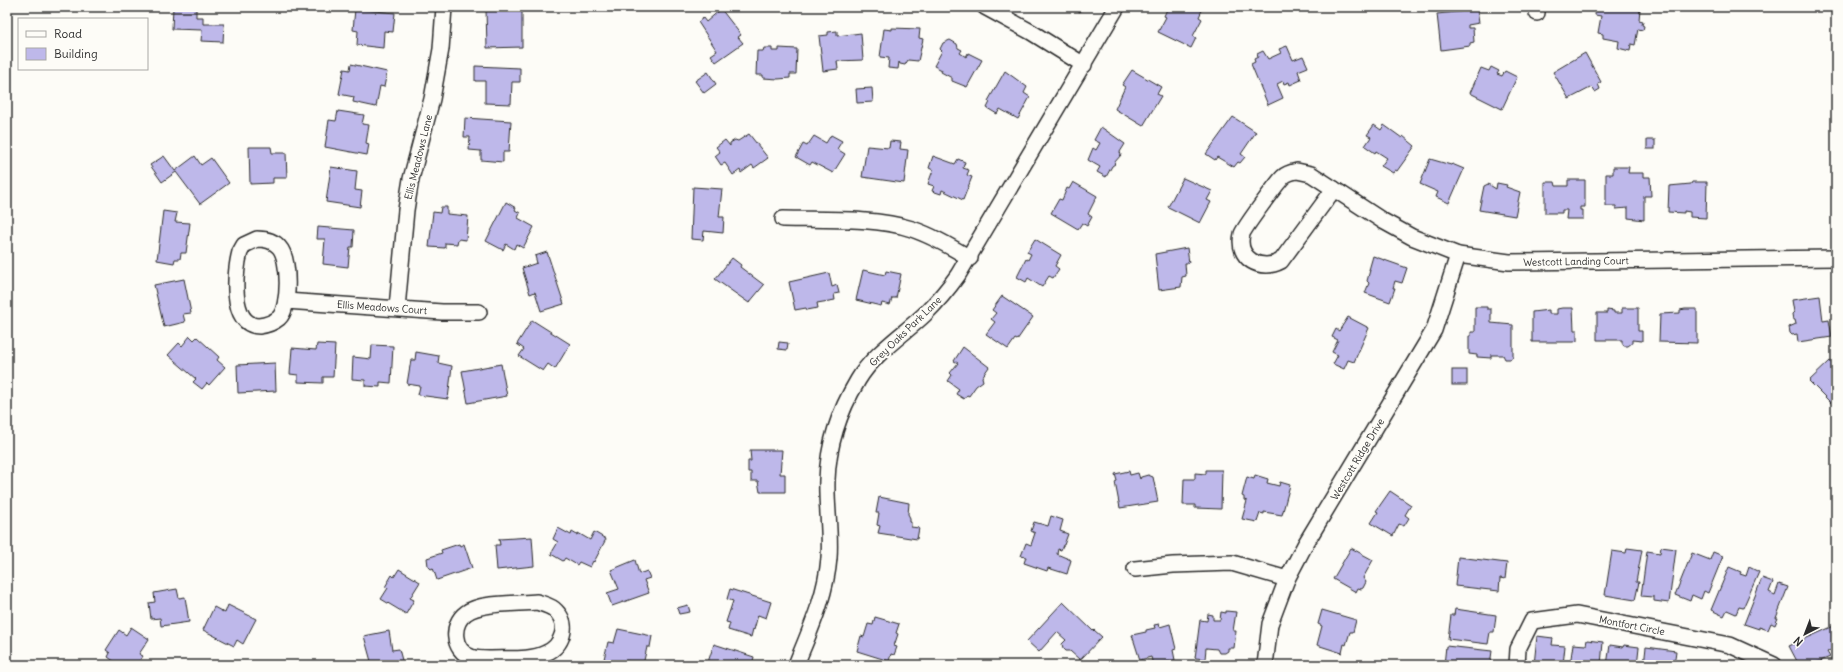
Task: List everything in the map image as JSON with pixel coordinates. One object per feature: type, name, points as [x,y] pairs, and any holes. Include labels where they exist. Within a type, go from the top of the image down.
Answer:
[{"type":"street","name":"Ellis Meadows Lane","points":[[397,308],[406,210],[411,179],[432,99],[441,49],[444,7]]},
{"type":"street","points":[[985,7],[1031,32],[1084,65]]},
{"type":"street","name":"Grey Oaks Park Lane","points":[[796,665],[815,620],[824,589],[829,558],[827,479],[832,440],[843,409],[858,378],[877,357],[925,314],[942,296],[970,258],[1117,7]]},
{"type":"street","name":"Westcott Landing Court","points":[[1334,189],[1281,261],[1268,266],[1254,262],[1248,258],[1242,246],[1243,232],[1284,176],[1297,171],[1304,172],[1334,189],[1383,221],[1412,237],[1458,255],[1509,262],[1836,258]]},
{"type":"street","points":[[783,219],[856,221],[911,229],[940,240],[970,258]]},
{"type":"street","points":[[264,239],[279,247],[284,255],[286,264],[286,301],[284,311],[273,323],[257,326],[243,318],[238,309],[236,300],[239,258],[244,245],[250,241],[264,239]]},
{"type":"street","name":"Westcott Ridge Drive","points":[[1265,665],[1270,624],[1287,579],[1306,543],[1434,330],[1458,255]]},
{"type":"street","name":"Ellis Meadows Court","points":[[286,301],[479,312]]},
{"type":"street","points":[[1135,569],[1173,565],[1232,563],[1287,579]]},
{"type":"street","points":[[537,602],[546,605],[556,611],[563,622],[563,634],[558,645],[533,661],[482,659],[471,657],[463,652],[457,642],[454,630],[458,621],[466,612],[478,607],[537,602]]},
{"type":"street","name":"Montfort Circle","points":[[1517,665],[1518,649],[1532,621],[1577,615],[1730,644],[1774,665]]},
{"type":"building","points":[[173,7],[196,7],[196,17],[203,17],[203,24],[224,24],[223,42],[201,41],[202,30],[172,29]]},
{"type":"building","points":[[1072,7],[1083,7],[1080,12]]},
{"type":"building","points":[[1168,7],[1197,7],[1202,10],[1199,17],[1202,19],[1193,36],[1196,38],[1191,48],[1158,32],[1166,17],[1164,16]]},
{"type":"building","points":[[1596,7],[1628,7],[1640,9],[1639,20],[1643,21],[1642,25],[1644,26],[1643,30],[1638,29],[1635,45],[1631,44],[1630,51],[1618,48],[1619,41],[1603,38],[1603,34],[1598,33],[1601,16],[1595,15]]},
{"type":"building","points":[[355,9],[395,13],[393,32],[384,31],[383,48],[357,45],[358,31],[353,30]]},
{"type":"building","points":[[486,9],[522,9],[522,47],[487,48]]},
{"type":"building","points":[[721,9],[741,35],[738,37],[743,43],[716,62],[711,55],[717,51],[698,22],[703,18],[706,22]]},
{"type":"building","points":[[1477,10],[1479,23],[1468,25],[1468,28],[1473,28],[1474,42],[1470,43],[1470,46],[1441,50],[1437,14]]},
{"type":"building","points":[[892,28],[920,29],[919,38],[923,39],[918,61],[908,60],[905,65],[900,64],[899,62],[898,69],[888,68],[889,58],[880,57],[884,29],[892,30]]},
{"type":"building","points":[[837,31],[837,36],[861,33],[863,60],[837,61],[838,69],[823,71],[819,36],[828,35],[828,32]]},
{"type":"building","points":[[950,40],[957,44],[958,48],[962,50],[960,53],[966,57],[968,53],[982,60],[967,87],[952,81],[952,78],[934,66],[942,51],[940,49],[943,43]]},
{"type":"building","points":[[1287,46],[1293,60],[1303,56],[1308,67],[1298,71],[1301,80],[1290,85],[1289,82],[1284,84],[1283,81],[1277,84],[1283,98],[1268,105],[1251,64],[1255,62],[1254,59],[1258,57],[1257,54],[1263,51],[1268,59],[1281,53],[1279,49]]},
{"type":"building","points":[[764,48],[772,48],[772,51],[779,51],[779,48],[797,49],[796,74],[790,74],[790,78],[778,79],[763,78],[763,75],[756,75],[757,51],[763,51]]},
{"type":"building","points":[[1585,53],[1601,82],[1598,84],[1600,89],[1595,92],[1592,87],[1569,99],[1553,72]]},
{"type":"building","points":[[351,64],[387,72],[384,87],[380,86],[376,107],[353,102],[354,97],[339,94],[344,69],[350,70]]},
{"type":"building","points":[[475,66],[520,68],[520,82],[512,82],[511,104],[485,103],[485,81],[475,81]]},
{"type":"building","points":[[1491,67],[1499,71],[1497,74],[1502,76],[1505,71],[1517,77],[1502,109],[1470,93],[1481,68],[1489,71]]},
{"type":"building","points":[[1132,70],[1161,87],[1157,94],[1161,96],[1143,126],[1115,109],[1125,87],[1122,85]]},
{"type":"building","points":[[1005,71],[1027,87],[1024,93],[1030,97],[1018,119],[1000,109],[997,114],[987,108],[990,102],[988,101]]},
{"type":"building","points":[[708,72],[716,84],[704,93],[695,81]]},
{"type":"building","points":[[872,88],[873,102],[857,103],[856,89]]},
{"type":"building","points":[[338,111],[364,115],[362,124],[369,125],[366,143],[369,144],[367,155],[325,147],[329,120],[336,121]]},
{"type":"building","points":[[1233,117],[1256,132],[1241,154],[1245,157],[1234,167],[1217,157],[1215,160],[1206,154]]},
{"type":"building","points":[[465,118],[511,121],[509,152],[503,152],[503,162],[481,160],[481,151],[469,150],[470,137],[464,137]]},
{"type":"building","points":[[1374,125],[1381,130],[1384,125],[1402,138],[1403,136],[1415,146],[1397,171],[1395,170],[1393,173],[1381,166],[1387,158],[1376,151],[1375,153],[1365,146],[1371,137],[1367,135]]},
{"type":"building","points":[[1101,127],[1125,144],[1120,152],[1121,155],[1114,163],[1115,164],[1112,166],[1106,177],[1097,172],[1100,167],[1088,160],[1093,148],[1096,150],[1100,143],[1094,140]]},
{"type":"building","points":[[749,134],[768,158],[754,168],[752,165],[741,173],[740,170],[733,175],[725,163],[721,165],[715,156],[720,152],[716,147],[725,140],[730,146],[730,143],[735,140],[738,141]]},
{"type":"building","points":[[831,135],[842,141],[837,149],[845,154],[833,173],[812,162],[810,165],[796,157],[803,144],[807,146],[814,136],[826,143]]},
{"type":"building","points":[[1647,140],[1655,140],[1655,149],[1647,149]]},
{"type":"building","points":[[890,141],[901,142],[900,149],[908,150],[904,183],[862,177],[867,146],[889,148]]},
{"type":"building","points":[[249,147],[271,147],[272,153],[286,153],[287,178],[273,178],[273,183],[250,184]]},
{"type":"building","points":[[164,156],[175,171],[195,156],[201,165],[211,158],[229,183],[200,204],[176,172],[162,182],[150,165]]},
{"type":"building","points":[[933,156],[955,164],[958,159],[965,162],[963,168],[969,170],[967,175],[972,177],[963,200],[942,190],[941,194],[932,191],[934,186],[928,184],[933,170],[929,168]]},
{"type":"building","points":[[1430,159],[1452,164],[1464,169],[1449,203],[1436,197],[1438,192],[1420,184]]},
{"type":"building","points":[[331,167],[357,171],[355,190],[362,191],[360,207],[326,202]]},
{"type":"building","points":[[1613,167],[1629,167],[1628,173],[1643,173],[1643,177],[1650,177],[1651,196],[1644,196],[1644,220],[1628,218],[1628,208],[1616,209],[1616,206],[1606,206],[1606,174],[1613,174]]},
{"type":"building","points":[[1183,178],[1212,191],[1207,200],[1211,202],[1200,223],[1168,207]]},
{"type":"building","points":[[1568,180],[1585,180],[1585,207],[1580,207],[1580,210],[1583,210],[1583,219],[1566,219],[1567,210],[1562,210],[1562,213],[1545,213],[1545,182],[1555,182],[1556,186],[1568,186]]},
{"type":"building","points":[[1073,182],[1097,196],[1088,214],[1092,217],[1087,226],[1082,223],[1078,229],[1051,213],[1059,199],[1062,200],[1067,188],[1069,189]]},
{"type":"building","points":[[1692,182],[1707,182],[1706,218],[1690,217],[1690,212],[1684,211],[1684,213],[1668,212],[1669,186],[1691,184]]},
{"type":"building","points":[[1497,183],[1507,185],[1506,187],[1520,192],[1515,216],[1479,210],[1484,186],[1488,184],[1496,189]]},
{"type":"building","points":[[693,187],[722,189],[719,217],[724,217],[723,233],[704,231],[703,240],[691,239]]},
{"type":"building","points":[[506,202],[516,208],[515,210],[520,213],[518,218],[534,227],[523,248],[516,244],[514,249],[506,244],[503,250],[486,241]]},
{"type":"building","points":[[441,207],[447,207],[447,214],[468,216],[466,240],[458,239],[457,244],[445,243],[445,248],[429,247],[433,212],[440,213]]},
{"type":"building","points":[[163,211],[177,213],[175,222],[190,223],[186,253],[181,253],[180,259],[175,259],[174,263],[157,260]]},
{"type":"building","points":[[318,227],[354,230],[353,247],[350,247],[348,267],[323,264],[325,239],[317,239]]},
{"type":"building","points":[[1035,239],[1061,255],[1055,266],[1059,269],[1053,278],[1049,276],[1042,287],[1028,278],[1026,282],[1017,277],[1026,259],[1028,260],[1031,254],[1027,252]]},
{"type":"building","points":[[1187,248],[1189,263],[1185,263],[1186,276],[1182,277],[1181,287],[1159,290],[1155,254]]},
{"type":"building","points":[[547,252],[564,304],[541,311],[535,292],[530,294],[522,268],[537,263],[535,256]]},
{"type":"building","points":[[1373,256],[1407,268],[1402,283],[1395,281],[1393,288],[1395,288],[1390,302],[1365,293],[1369,283],[1367,281]]},
{"type":"building","points":[[732,258],[741,265],[740,267],[764,285],[749,303],[715,279]]},
{"type":"building","points":[[863,270],[885,275],[886,271],[901,274],[896,298],[892,298],[890,305],[882,303],[881,306],[856,300]]},
{"type":"building","points":[[829,273],[832,287],[837,285],[839,293],[834,294],[835,300],[817,303],[818,308],[795,310],[789,282]]},
{"type":"building","points":[[184,279],[191,313],[183,314],[185,322],[164,327],[154,285]]},
{"type":"building","points":[[1002,296],[1033,317],[1017,340],[1015,339],[1008,349],[986,334],[995,322],[991,319],[996,313],[992,310]]},
{"type":"building","points":[[1820,296],[1823,321],[1829,320],[1832,337],[1798,342],[1797,334],[1792,335],[1789,327],[1796,324],[1795,320],[1793,320],[1792,314],[1794,312],[1792,300]]},
{"type":"building","points":[[1475,307],[1487,307],[1487,309],[1491,309],[1491,323],[1513,325],[1513,357],[1510,359],[1505,359],[1503,355],[1491,355],[1491,358],[1477,357],[1477,355],[1469,354],[1469,336],[1471,336],[1471,332],[1475,332]]},
{"type":"building","points":[[1573,308],[1574,330],[1577,330],[1577,341],[1532,342],[1532,312],[1549,310],[1549,314],[1557,314],[1557,309]]},
{"type":"building","points":[[1622,308],[1638,308],[1638,331],[1642,331],[1642,341],[1632,340],[1632,343],[1628,346],[1624,346],[1622,340],[1597,340],[1597,313],[1607,313],[1607,310],[1614,311],[1614,313],[1622,313]]},
{"type":"building","points":[[1697,309],[1697,343],[1659,342],[1660,314],[1680,313],[1680,310]]},
{"type":"building","points":[[1348,317],[1369,328],[1354,362],[1348,360],[1344,369],[1333,364],[1338,355],[1332,352],[1338,340],[1332,337],[1336,329],[1339,331]]},
{"type":"building","points":[[532,320],[570,344],[555,369],[548,364],[543,371],[519,356],[524,349],[517,344]]},
{"type":"building","points":[[190,336],[194,340],[197,337],[219,357],[217,360],[225,367],[209,385],[207,383],[202,389],[193,382],[196,379],[168,355],[179,343],[182,346]]},
{"type":"building","points":[[779,342],[788,343],[787,350],[778,349]]},
{"type":"building","points":[[317,344],[335,345],[333,377],[323,377],[323,383],[298,382],[298,375],[290,374],[292,348],[316,350]]},
{"type":"building","points":[[372,345],[393,346],[391,383],[380,382],[380,387],[365,386],[365,380],[352,379],[353,357],[371,359]]},
{"type":"building","points":[[963,347],[989,367],[982,377],[983,381],[976,386],[969,396],[967,395],[964,399],[956,394],[959,389],[948,381],[952,375],[950,373],[958,363],[954,361]]},
{"type":"building","points":[[416,352],[439,356],[438,363],[452,366],[448,399],[418,395],[420,386],[407,384],[411,360],[415,360]]},
{"type":"building","points":[[1830,361],[1836,366],[1836,408],[1809,381]]},
{"type":"building","points":[[275,363],[276,391],[238,393],[237,365]]},
{"type":"building","points":[[501,364],[507,396],[468,403],[462,371]]},
{"type":"building","points":[[1452,370],[1467,370],[1467,385],[1452,385]]},
{"type":"building","points":[[750,450],[782,450],[780,474],[785,474],[785,492],[760,492],[758,481],[751,481],[751,472],[748,472],[748,461],[751,461]]},
{"type":"building","points":[[1206,470],[1222,470],[1221,509],[1195,508],[1195,505],[1183,505],[1184,479],[1195,479],[1195,473],[1206,474]]},
{"type":"building","points":[[1129,471],[1130,475],[1138,473],[1140,479],[1141,477],[1148,475],[1153,477],[1158,502],[1120,508],[1115,474]]},
{"type":"building","points":[[1255,475],[1268,479],[1267,483],[1279,486],[1280,482],[1290,485],[1282,515],[1264,512],[1264,514],[1260,513],[1257,522],[1242,519],[1247,501],[1244,500],[1244,497],[1242,496],[1247,477],[1254,479]]},
{"type":"building","points":[[1390,491],[1411,505],[1405,515],[1409,518],[1404,526],[1399,524],[1393,536],[1371,523],[1378,512],[1376,511]]},
{"type":"building","points":[[879,497],[909,503],[908,514],[911,527],[919,528],[917,539],[878,533],[880,526],[877,525],[879,513],[876,513]]},
{"type":"building","points":[[1051,516],[1063,520],[1060,531],[1068,534],[1064,545],[1061,550],[1058,549],[1057,554],[1071,560],[1067,574],[1048,568],[1047,571],[1024,563],[1026,557],[1021,556],[1026,543],[1031,545],[1035,533],[1031,531],[1034,522],[1048,526]]},
{"type":"building","points":[[558,528],[571,535],[572,532],[577,535],[578,533],[590,540],[594,532],[606,539],[590,567],[579,562],[577,565],[565,558],[563,561],[551,554],[558,542],[553,539]]},
{"type":"building","points":[[532,537],[534,566],[497,570],[495,545],[500,545],[499,539]]},
{"type":"building","points":[[459,544],[460,546],[464,544],[472,568],[437,580],[433,568],[431,569],[428,566],[427,558],[442,553],[441,550]]},
{"type":"building","points":[[1661,547],[1676,549],[1669,603],[1654,601],[1654,597],[1641,596],[1647,551],[1660,553]]},
{"type":"building","points":[[1351,548],[1373,560],[1363,578],[1366,582],[1363,588],[1358,588],[1356,592],[1333,579]]},
{"type":"building","points":[[1627,548],[1642,550],[1636,582],[1639,582],[1635,600],[1605,595],[1612,551],[1626,553]]},
{"type":"building","points":[[1713,552],[1723,556],[1708,593],[1704,591],[1701,599],[1692,595],[1690,601],[1675,595],[1692,553],[1710,560]]},
{"type":"building","points":[[1458,557],[1507,563],[1505,579],[1500,578],[1499,591],[1455,586]]},
{"type":"building","points":[[635,560],[639,574],[647,571],[650,578],[644,580],[649,593],[612,606],[607,593],[619,589],[611,570]]},
{"type":"building","points":[[1729,567],[1746,576],[1749,567],[1759,572],[1743,608],[1739,607],[1736,614],[1727,610],[1724,616],[1711,610]]},
{"type":"building","points":[[399,569],[420,582],[410,598],[414,600],[406,614],[381,599],[388,588],[385,587],[392,575],[394,577]]},
{"type":"building","points":[[1762,578],[1773,582],[1769,592],[1775,595],[1779,584],[1788,587],[1776,618],[1778,618],[1775,625],[1771,623],[1768,630],[1759,627],[1759,629],[1744,624]]},
{"type":"building","points":[[177,589],[179,598],[185,597],[189,622],[161,626],[160,618],[151,619],[149,603],[155,602],[154,593]]},
{"type":"building","points":[[730,589],[771,602],[766,618],[758,615],[751,637],[728,630],[730,623],[726,622],[733,601],[727,599]]},
{"type":"building","points":[[1063,602],[1093,631],[1094,630],[1102,637],[1080,660],[1070,651],[1066,651],[1063,648],[1062,644],[1066,640],[1057,632],[1039,652],[1027,641]]},
{"type":"building","points":[[228,605],[256,619],[243,644],[237,640],[234,646],[203,630],[214,607],[225,613]]},
{"type":"building","points":[[688,605],[690,612],[679,614],[677,608]]},
{"type":"building","points":[[1455,609],[1496,615],[1494,632],[1490,632],[1488,644],[1448,639],[1451,615],[1454,615]]},
{"type":"building","points":[[1322,610],[1356,620],[1353,632],[1350,632],[1346,645],[1344,644],[1342,653],[1317,645],[1322,626],[1318,624]]},
{"type":"building","points":[[1226,611],[1236,612],[1233,631],[1236,631],[1234,648],[1228,648],[1228,651],[1225,653],[1219,653],[1217,649],[1206,648],[1205,659],[1195,658],[1200,620],[1207,621],[1208,614],[1213,615],[1213,620],[1220,620],[1221,612],[1226,613]]},
{"type":"building","points":[[875,617],[899,624],[896,633],[898,634],[894,646],[897,647],[894,655],[891,654],[889,661],[857,651],[861,636],[864,637],[868,624],[873,625]]},
{"type":"building","points":[[1159,624],[1160,627],[1170,624],[1176,649],[1173,650],[1175,660],[1153,665],[1151,657],[1140,660],[1132,635],[1146,632],[1146,630],[1155,628],[1154,625]]},
{"type":"building","points":[[1836,625],[1836,648],[1827,652],[1830,657],[1811,665],[1808,663],[1799,665],[1789,646]]},
{"type":"building","points":[[131,627],[149,639],[139,654],[143,656],[137,665],[119,665],[108,657],[110,653],[106,650],[119,630],[126,635]]},
{"type":"building","points":[[618,629],[652,636],[650,647],[647,647],[643,665],[627,661],[627,664],[604,659],[608,642],[614,643]]},
{"type":"building","points":[[389,631],[392,650],[399,649],[403,664],[372,665],[364,636]]},
{"type":"building","points":[[1537,636],[1553,638],[1552,645],[1565,646],[1563,665],[1534,665]]},
{"type":"building","points":[[1587,640],[1603,642],[1601,665],[1570,665],[1573,644],[1586,645]]},
{"type":"building","points":[[714,644],[754,657],[752,665],[707,665]]},
{"type":"building","points":[[1610,645],[1639,647],[1637,665],[1607,665]]},
{"type":"building","points":[[1446,646],[1492,651],[1490,665],[1444,665]]},
{"type":"building","points":[[1646,647],[1676,651],[1674,665],[1644,665]]}]
